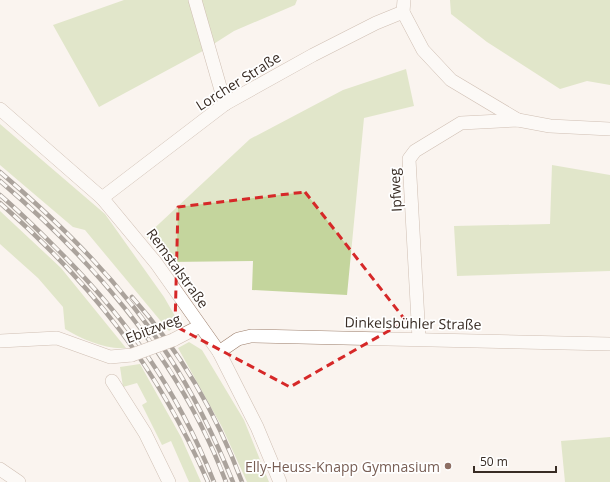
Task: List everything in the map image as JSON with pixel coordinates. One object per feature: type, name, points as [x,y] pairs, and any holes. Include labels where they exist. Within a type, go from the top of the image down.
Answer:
[{"type":"street","points":[[195,0],[225,104]]},
{"type":"street","points":[[403,6],[423,50],[451,80],[518,120],[550,126],[610,129]]},
{"type":"street","name":"Lorcher Straße","points":[[102,198],[225,104],[312,55],[376,23],[403,6]]},
{"type":"street","name":"Remstalstraße","points":[[0,109],[41,143],[102,198],[156,263],[220,352],[257,426],[280,482]]},
{"type":"street","name":"Ipfweg","points":[[419,339],[409,159],[420,148],[461,123],[518,120]]},
{"type":"street","name":"Ebitzweg","points":[[0,341],[57,338],[110,357],[132,355],[173,340],[200,326]]},
{"type":"street","name":"Dinkelsbühler Straße","points":[[220,352],[238,339],[251,336],[610,344]]},
{"type":"street","points":[[112,381],[144,433],[169,482]]},
{"type":"street","points":[[0,469],[20,482]]},
{"type":"highlighted area","points":[[305,192],[406,321],[290,387],[175,326],[178,207]]},
{"type":"green space","points":[[124,0],[297,0],[295,5],[234,31],[201,52],[99,107],[53,25]]},
{"type":"green space","points":[[450,0],[610,0],[610,85],[587,81],[560,89],[487,42],[451,14]]},
{"type":"green space","points":[[406,69],[414,106],[364,118],[347,295],[252,290],[253,261],[168,262],[146,236],[250,139],[343,90]]},
{"type":"green space","points":[[0,124],[105,214],[164,297],[179,323],[169,331],[85,230],[73,227],[0,165]]},
{"type":"green space","points":[[552,165],[610,175],[610,271],[457,276],[454,226],[550,224]]},
{"type":"green space","points":[[0,211],[61,268],[126,348],[102,346],[86,340],[65,329],[63,307],[38,278],[0,244]]},
{"type":"green space","points":[[189,342],[202,350],[244,420],[269,482],[247,482],[222,427],[178,348]]},
{"type":"green space","points":[[140,364],[181,437],[201,482],[189,482],[171,441],[162,445],[142,405],[147,402],[137,383],[123,387],[120,367]]},
{"type":"green space","points":[[610,437],[610,482],[565,482],[561,441]]},
{"type":"railway","points":[[0,172],[69,235],[132,304],[178,370],[219,449],[233,482]]},
{"type":"railway","points":[[0,181],[70,246],[102,281],[132,318],[160,356],[185,396],[207,438],[226,482]]},
{"type":"railway","points":[[0,195],[36,228],[83,276],[128,329],[167,386],[184,416],[200,448],[214,482]]},
{"type":"railway","points":[[0,203],[65,265],[94,297],[120,330],[145,365],[167,402],[188,440],[208,482]]},
{"type":"railway","points":[[132,297],[166,339],[196,385],[221,432],[242,482]]},
{"type":"place","name":"Elly-Heuss-Knapp Gymnasium","points":[[448,466]]}]
